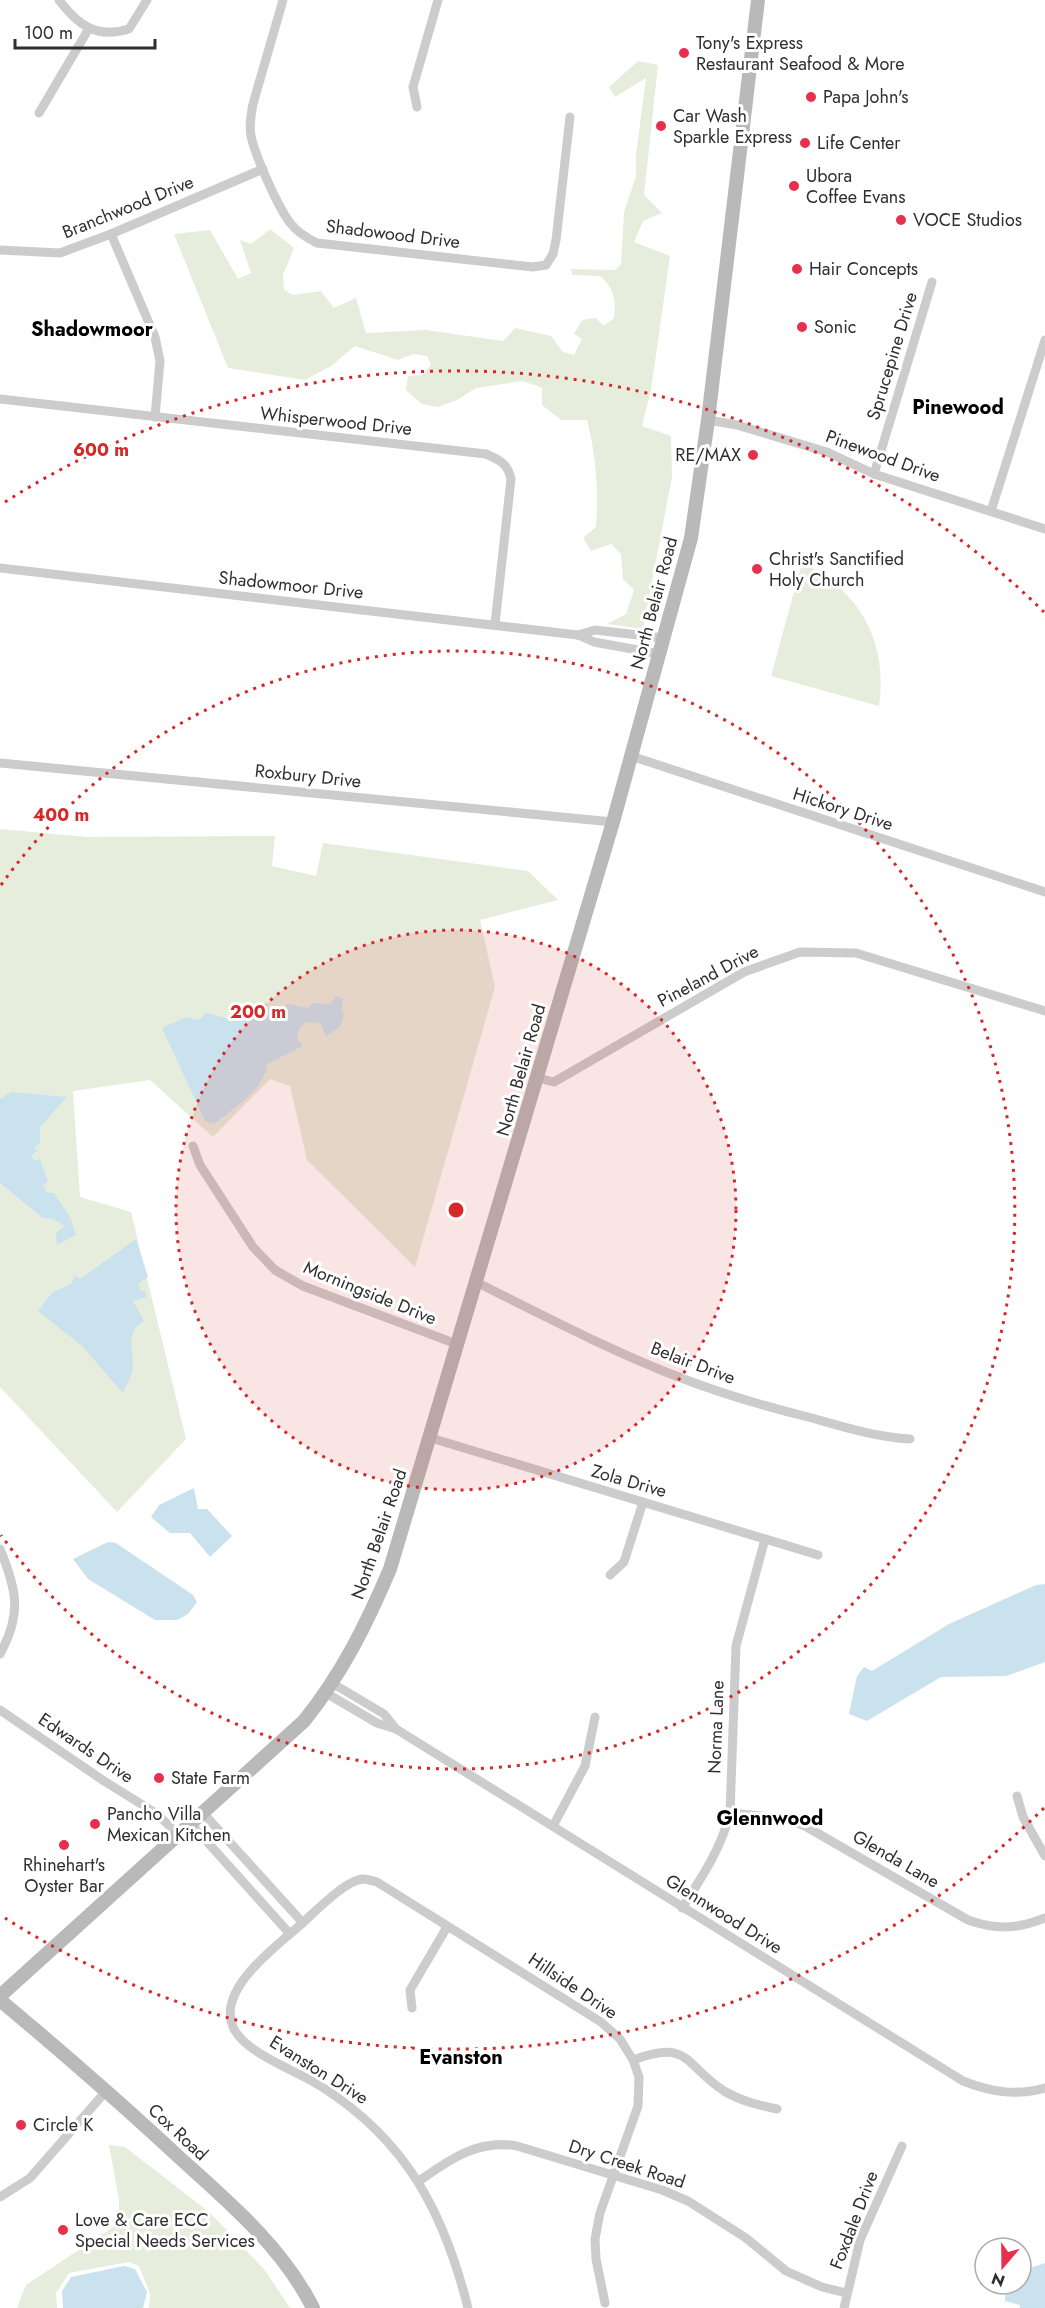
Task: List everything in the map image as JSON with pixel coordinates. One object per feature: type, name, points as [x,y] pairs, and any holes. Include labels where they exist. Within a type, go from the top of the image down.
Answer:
[{"type":"main road","name":"North Belair Road","points":[[0,1998],[304,1721],[329,1688],[365,1628],[390,1569],[478,1283],[613,822],[691,538],[708,420],[758,0]]},
{"type":"main road","name":"Cox Road","points":[[0,1998],[107,2090],[252,2224],[306,2294],[313,2308]]},
{"type":"street","points":[[59,0],[79,24],[88,30],[113,33],[129,29],[147,0]]},
{"type":"street","name":"Shadowood Drive","points":[[283,0],[250,120],[252,138],[263,169],[290,224],[303,236],[317,243],[512,265],[546,266],[553,254],[556,240],[570,117]]},
{"type":"street","points":[[417,107],[413,87],[438,0]]},
{"type":"street","points":[[39,113],[88,30]]},
{"type":"street","name":"Branchwood Drive","points":[[0,250],[60,253],[111,234],[263,169]]},
{"type":"street","points":[[111,234],[155,337],[160,361],[155,417]]},
{"type":"street","name":"Sprucepine Drive","points":[[874,474],[932,282]]},
{"type":"street","points":[[991,511],[1045,340]]},
{"type":"street","name":"Whisperwood Drive","points":[[0,399],[486,454],[508,467],[511,479],[495,624]]},
{"type":"street","name":"Pinewood Drive","points":[[708,420],[737,424],[828,452],[874,474],[1045,529]]},
{"type":"street","name":"Shadowmoor Drive","points":[[0,568],[495,624],[578,635],[594,642],[660,654]]},
{"type":"street","name":"Shadowmoor Drive","points":[[578,635],[595,630],[664,638]]},
{"type":"street","points":[[618,646],[620,633]]},
{"type":"street","name":"Hickory Drive","points":[[631,756],[1045,892]]},
{"type":"street","name":"Roxbury Drive","points":[[0,763],[613,822]]},
{"type":"street","name":"Pineland Drive","points":[[538,1078],[554,1082],[744,972],[800,952],[856,953],[1045,1011]]},
{"type":"street","name":"Morningside Drive","points":[[194,1146],[200,1165],[253,1247],[275,1270],[303,1286],[459,1346]]},
{"type":"street","name":"Belair Drive","points":[[478,1283],[618,1351],[680,1377],[730,1395],[805,1416],[887,1438],[910,1439]]},
{"type":"street","name":"Zola Drive","points":[[431,1438],[818,1554]]},
{"type":"street","points":[[610,1575],[624,1562],[643,1502]]},
{"type":"street","name":"Norma Lane","points":[[682,1908],[712,1862],[724,1837],[730,1813],[736,1646],[765,1539]]},
{"type":"street","points":[[0,1550],[13,1586],[16,1605],[15,1621],[0,1654]]},
{"type":"street","name":"Glennwood Drive","points":[[329,1688],[384,1714],[396,1729],[963,2080],[987,2090],[1008,2093],[1045,2088]]},
{"type":"street","name":"Edwards Drive","points":[[0,1710],[104,1781],[158,1814],[180,1836]]},
{"type":"street","points":[[554,1826],[585,1766],[595,1716]]},
{"type":"street","points":[[1017,1796],[1023,1817],[1045,1856]]},
{"type":"street","name":"Glenda Lane","points":[[730,1813],[782,1818],[805,1826],[968,1920],[988,1927],[1008,1928],[1030,1924],[1045,1918]]},
{"type":"street","points":[[204,1814],[303,1923]]},
{"type":"street","points":[[192,1825],[290,1934]]},
{"type":"street","name":"Hillside Drive","points":[[303,1923],[350,1883],[364,1879],[377,1882],[601,2022],[620,2039],[633,2060],[639,2077],[638,2106],[613,2175],[595,2239],[597,2269],[605,2303]]},
{"type":"street","name":"Evanston Drive","points":[[303,1923],[238,1985],[232,2005],[233,2026],[243,2041],[352,2107],[376,2127],[419,2181],[453,2254],[468,2308]]},
{"type":"street","points":[[412,2008],[410,1990],[447,1927]]},
{"type":"street","points":[[633,2060],[656,2052],[668,2051],[680,2054],[692,2062],[710,2081],[736,2098],[777,2109]]},
{"type":"street","points":[[0,2197],[30,2178],[107,2090]]},
{"type":"street","name":"Dry Creek Road","points":[[419,2181],[456,2156],[481,2146],[500,2143],[613,2175],[688,2201],[746,2238],[786,2271],[822,2287],[846,2293]]},
{"type":"street","name":"Foxdale Drive","points":[[844,2308],[861,2240],[902,2146]]},
{"type":"green space","points":[[638,61],[658,65],[644,195],[662,213],[643,221],[634,242],[670,256],[651,390],[642,426],[671,436],[672,477],[643,629],[607,624],[626,614],[634,590],[623,579],[621,554],[611,544],[591,551],[583,538],[596,527],[597,513],[596,473],[587,420],[561,420],[542,405],[542,388],[523,381],[476,388],[457,400],[438,407],[422,404],[406,390],[408,376],[422,375],[431,365],[427,356],[413,354],[398,360],[355,346],[331,366],[305,380],[228,368],[174,234],[210,230],[238,279],[251,273],[240,240],[251,244],[270,229],[294,248],[283,275],[284,290],[293,295],[321,291],[334,308],[356,298],[366,333],[426,330],[503,341],[515,328],[551,336],[563,352],[574,355],[582,339],[574,334],[582,320],[596,318],[604,326],[614,318],[613,294],[605,280],[600,276],[572,275],[571,269],[615,270],[621,264],[624,212],[636,176],[636,155],[646,78],[615,97],[609,87]]},
{"type":"green space","points":[[802,563],[840,588],[866,621],[879,660],[881,682],[879,706],[771,676]]},
{"type":"green space","points":[[0,829],[88,837],[275,836],[272,866],[316,876],[323,843],[528,871],[558,900],[480,920],[495,987],[415,1267],[307,1160],[290,1086],[270,1079],[213,1137],[150,1080],[73,1091],[80,1197],[131,1212],[186,1439],[117,1512],[0,1387]]},
{"type":"green space","points":[[109,2145],[125,2147],[209,2212],[264,2269],[290,2308],[149,2308],[150,2294],[139,2266],[129,2262],[69,2273],[56,2293],[57,2308],[17,2308],[26,2285],[119,2223],[119,2200]]},
{"type":"water","points":[[336,996],[343,999],[341,1009],[344,1014],[340,1027],[326,1036],[320,1023],[306,1022],[299,1029],[297,1038],[303,1046],[267,1064],[260,1082],[239,1105],[214,1124],[205,1121],[162,1028],[186,1017],[199,1020],[206,1013],[231,1019],[240,1012],[253,1008],[278,1010],[288,1004],[308,1008],[313,1003],[330,1004]]},
{"type":"water","points":[[11,1092],[67,1097],[40,1127],[40,1143],[34,1148],[37,1151],[31,1156],[34,1161],[40,1159],[48,1182],[43,1185],[47,1193],[54,1193],[71,1219],[76,1235],[57,1245],[56,1233],[65,1226],[53,1219],[43,1218],[0,1183],[0,1099]]},
{"type":"water","points":[[136,1239],[148,1277],[139,1283],[140,1290],[145,1291],[147,1297],[133,1301],[144,1321],[138,1325],[132,1335],[133,1368],[123,1393],[82,1346],[38,1311],[52,1293],[72,1283],[75,1275],[80,1279]]},
{"type":"water","points":[[194,1488],[198,1509],[207,1509],[232,1536],[210,1557],[190,1533],[170,1533],[151,1517],[159,1505]]},
{"type":"water","points":[[108,1542],[116,1543],[193,1595],[197,1602],[188,1614],[177,1620],[155,1620],[88,1579],[73,1559]]},
{"type":"water","points":[[1045,1584],[1045,1662],[1006,1676],[941,1677],[867,1721],[849,1714],[857,1676],[864,1667],[872,1671],[949,1624],[1036,1585]]},
{"type":"water","points":[[1045,2263],[1045,2308],[1020,2308],[1020,2305],[1005,2301],[1005,2296],[1033,2296],[1033,2267]]},
{"type":"water","points":[[124,2266],[135,2269],[147,2292],[143,2308],[63,2308],[62,2291],[71,2277]]},
{"type":"place","name":"Tony's Express Restaurant Seafood & More","points":[[684,53]]},
{"type":"place","name":"Papa John's","points":[[811,97]]},
{"type":"place","name":"Car Wash Sparkle Express","points":[[661,126]]},
{"type":"place","name":"Life Center","points":[[805,143]]},
{"type":"place","name":"Ubora Coffee Evans","points":[[794,186]]},
{"type":"place","name":"VOCE Studios","points":[[901,220]]},
{"type":"place","name":"Hair Concepts","points":[[797,269]]},
{"type":"place","name":"Sonic","points":[[802,327]]},
{"type":"place","name":"RE/MAX","points":[[753,455]]},
{"type":"place","name":"Christ's Sanctified Holy Church","points":[[757,569]]},
{"type":"place","name":"State Farm","points":[[159,1778]]},
{"type":"place","name":"Pancho Villa Mexican Kitchen","points":[[95,1824]]},
{"type":"place","name":"Rhinehart's Oyster Bar","points":[[64,1845]]},
{"type":"place","name":"Circle K","points":[[21,2125]]},
{"type":"place","name":"Love & Care ECC Special Needs Services","points":[[63,2230]]},
{"type":"district","name":"Shadowmoor","points":[[92,329]]},
{"type":"district","name":"Pinewood","points":[[958,407]]},
{"type":"district","name":"Glennwood","points":[[770,1818]]},
{"type":"district","name":"Evanston","points":[[461,2057]]}]
